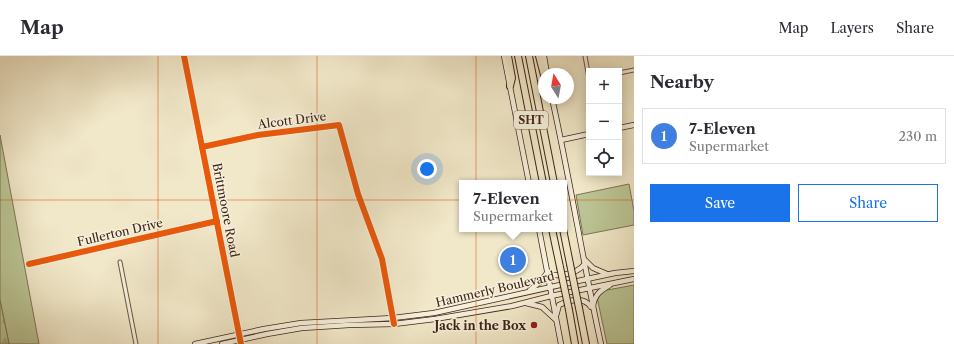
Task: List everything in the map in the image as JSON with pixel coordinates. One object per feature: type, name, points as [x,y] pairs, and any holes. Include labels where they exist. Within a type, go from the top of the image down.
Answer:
[{"type":"highway","points":[[508,56],[512,78],[510,86]]},
{"type":"highway","name":"SHT","points":[[518,56],[542,180]]},
{"type":"highway","name":"SHT","points":[[529,56],[553,180]]},
{"type":"highway","points":[[539,56],[542,68]]},
{"type":"highway","points":[[553,232],[575,344]]},
{"type":"highway","points":[[565,232],[586,344]]},
{"type":"main road","name":"Brittmoore Road","points":[[184,56],[241,342]]},
{"type":"main road","points":[[504,56],[528,180]]},
{"type":"main road","points":[[544,56],[546,68]]},
{"type":"main road","points":[[553,104],[600,344]]},
{"type":"main road","points":[[622,127],[634,125]]},
{"type":"main road","points":[[561,140],[586,135]]},
{"type":"main road","points":[[540,232],[561,344]]},
{"type":"main road","points":[[583,259],[593,268],[607,274]]},
{"type":"main road","points":[[547,272],[555,276],[577,271],[584,265]]},
{"type":"main road","name":"Hammerly Boulevard","points":[[195,344],[303,322],[393,318],[434,314],[607,274],[634,271]]},
{"type":"main road","points":[[528,292],[538,284],[547,272]]},
{"type":"main road","name":"Hammerly Boulevard","points":[[222,344],[241,342],[302,328],[394,324],[435,319],[512,306],[551,296],[634,279]]},
{"type":"main road","points":[[593,310],[594,298],[597,293],[614,283]]},
{"type":"main road","points":[[555,319],[559,305],[563,303],[580,299],[588,303],[593,310]]},
{"type":"main road","points":[[526,302],[544,308],[555,319]]},
{"type":"street","points":[[585,56],[587,68]]},
{"type":"street","points":[[622,72],[634,70]]},
{"type":"street","name":"Alcott Drive","points":[[202,147],[258,136],[340,125],[358,194],[382,260],[393,318]]},
{"type":"street","name":"Fullerton Drive","points":[[29,264],[217,221]]},
{"type":"street","points":[[120,262],[136,344]]},
{"type":"street","points":[[393,318],[394,324]]},
{"type":"green space","points":[[0,135],[39,344],[9,344],[0,300]]},
{"type":"green space","points":[[629,184],[634,211],[634,225],[583,235],[576,195]]},
{"type":"green space","points":[[634,285],[634,344],[607,344],[597,297],[602,291]]},
{"type":"green space","points":[[0,300],[9,344],[0,344]]},
{"type":"cycle path","points":[[184,56],[241,344]]},
{"type":"cycle path","points":[[202,147],[258,135],[339,125],[358,194],[382,259],[394,324]]},
{"type":"cycle path","points":[[29,264],[217,221]]},
{"type":"place","name":"7-Eleven","points":[[513,260]]},
{"type":"place","name":"Jack in the Box","points":[[534,325]]}]
